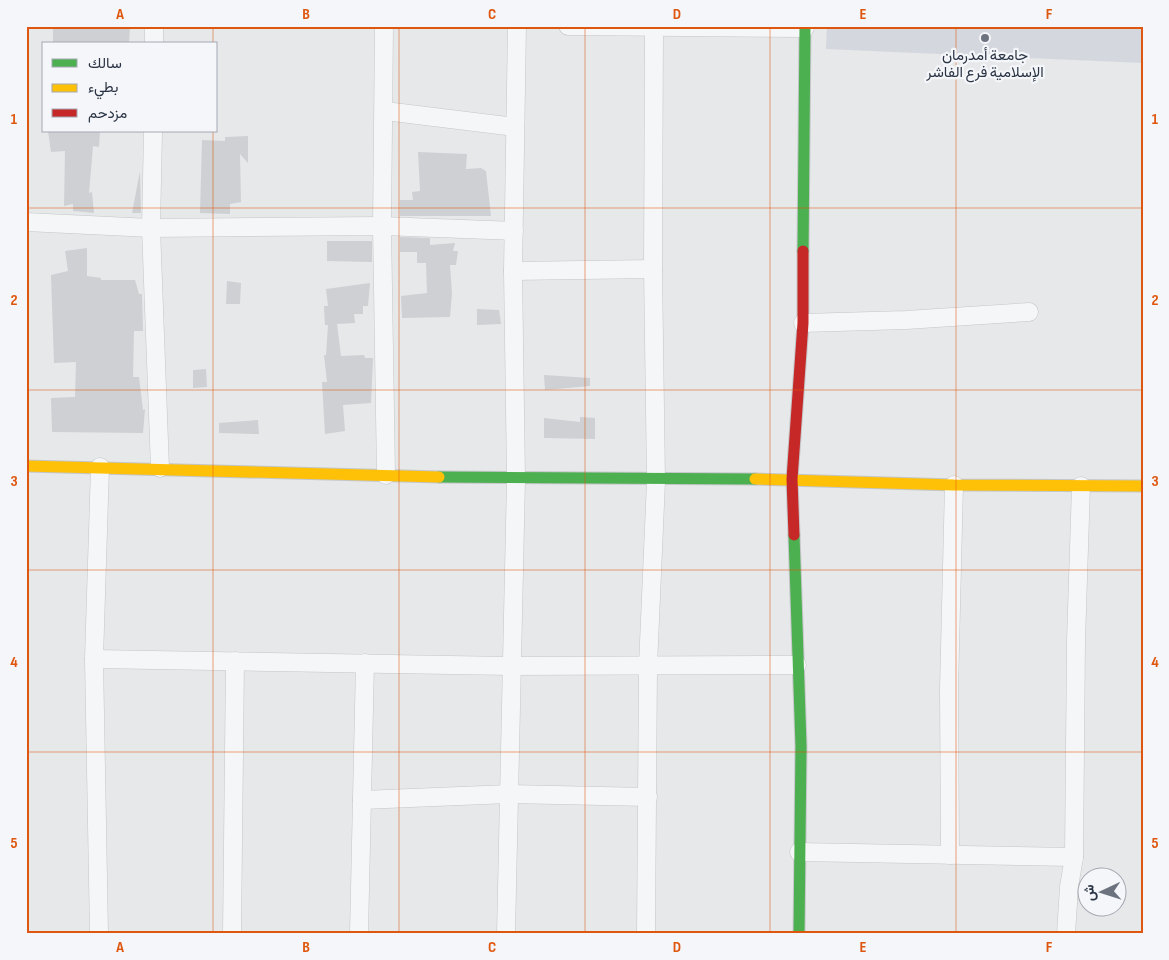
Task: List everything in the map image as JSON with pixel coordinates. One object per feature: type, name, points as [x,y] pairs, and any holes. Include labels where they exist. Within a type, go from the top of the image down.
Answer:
[{"type":"street","points":[[154,26],[154,42]]},
{"type":"street","points":[[384,26],[385,111],[382,226],[386,475]]},
{"type":"street","points":[[506,934],[516,479],[513,270],[517,26]]},
{"type":"street","points":[[568,26],[805,27],[803,323],[792,479],[801,746],[799,934]]},
{"type":"street","points":[[646,934],[648,666],[656,481],[653,269],[654,27]]},
{"type":"street","points":[[385,111],[515,127]]},
{"type":"street","points":[[153,132],[152,228],[160,468]]},
{"type":"street","points":[[26,222],[152,228],[382,226],[514,231]]},
{"type":"street","points":[[513,270],[653,269]]},
{"type":"street","points":[[803,323],[906,320],[1029,312]]},
{"type":"street","points":[[26,466],[160,468],[516,479],[656,481],[792,479],[954,485],[1143,486]]},
{"type":"street","points":[[99,934],[94,659],[100,467]]},
{"type":"street","points":[[950,855],[949,689],[954,485]]},
{"type":"street","points":[[1066,934],[1069,887],[1074,857],[1076,641],[1081,486]]},
{"type":"street","points":[[94,659],[512,666],[797,665]]},
{"type":"street","points":[[232,934],[234,661]]},
{"type":"street","points":[[359,934],[365,663]]},
{"type":"street","points":[[362,800],[509,794],[648,797]]},
{"type":"street","points":[[799,852],[1074,857]]},
{"type":"shaded area","name":"جامعة أمدرمان الإسلامية فرع الفاشر","points":[[827,26],[1143,26],[1143,63],[826,49]]},
{"type":"building","points":[[53,26],[130,26],[129,42],[53,42]]},
{"type":"building","points":[[48,132],[100,132],[99,147],[93,146],[89,193],[92,192],[94,213],[73,211],[73,204],[64,206],[65,151],[51,152]]},
{"type":"building","points":[[248,136],[248,163],[240,154],[241,202],[230,204],[230,214],[200,213],[202,140],[225,141],[225,137]]},
{"type":"building","points":[[418,152],[467,154],[466,169],[481,168],[486,171],[491,216],[400,216],[400,200],[413,200],[412,192],[420,191]]},
{"type":"building","points":[[140,171],[141,213],[132,213]]},
{"type":"building","points":[[400,237],[430,238],[430,245],[455,243],[453,251],[458,251],[456,265],[450,265],[452,293],[450,317],[402,318],[401,296],[427,293],[426,263],[417,263],[417,252],[400,252]]},
{"type":"building","points":[[327,241],[372,241],[372,262],[327,261]]},
{"type":"building","points":[[87,248],[87,276],[101,278],[101,280],[135,280],[139,294],[142,294],[143,331],[134,331],[133,377],[139,377],[143,410],[145,409],[143,433],[52,432],[51,398],[75,397],[76,362],[54,363],[51,275],[68,271],[65,251]]},
{"type":"building","points":[[227,281],[241,283],[240,304],[226,304]]},
{"type":"building","points":[[370,283],[368,306],[363,306],[363,314],[354,314],[355,323],[337,324],[341,356],[364,355],[365,358],[373,358],[371,403],[343,405],[345,431],[325,434],[322,382],[327,382],[324,355],[326,355],[328,325],[325,325],[324,306],[328,306],[326,289]]},
{"type":"building","points":[[477,309],[499,310],[501,324],[477,325]]},
{"type":"building","points":[[206,369],[207,387],[193,388],[193,370]]},
{"type":"building","points":[[544,375],[590,378],[590,386],[545,390]]},
{"type":"building","points":[[580,417],[595,418],[595,439],[544,438],[544,418],[580,422]]},
{"type":"building","points":[[258,420],[259,434],[219,433],[219,423]]},
{"type":"traffic: fast","points":[[803,251],[805,26]]},
{"type":"traffic: fast","points":[[439,477],[755,479]]},
{"type":"traffic: fast","points":[[794,535],[801,746],[799,934]]},
{"type":"traffic: slow","points":[[26,466],[439,477]]},
{"type":"traffic: slow","points":[[755,479],[954,485],[1143,486]]},
{"type":"traffic: jam","points":[[794,535],[792,479],[803,323],[803,251]]},
{"type":"place","name":"جامعة أمدرمان الإسلامية فرع الفاشر","points":[[985,38]]}]
